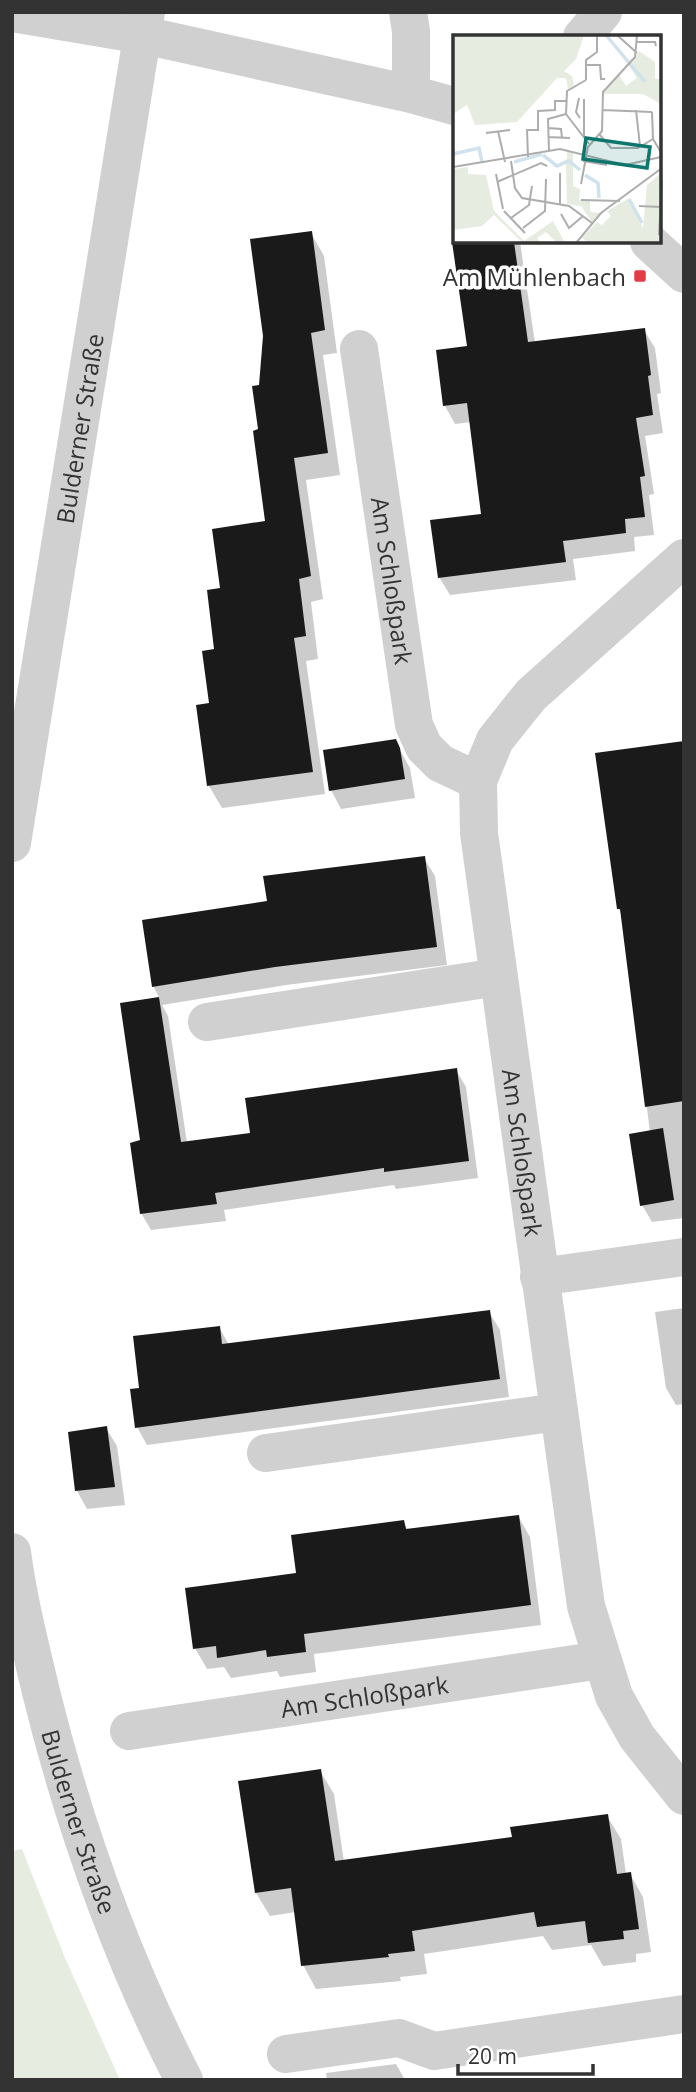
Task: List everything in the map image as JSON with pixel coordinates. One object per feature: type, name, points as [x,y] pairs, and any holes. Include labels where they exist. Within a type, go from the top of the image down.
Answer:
[{"type":"street","points":[[408,12],[411,31],[411,94]]},
{"type":"street","points":[[584,35],[603,12]]},
{"type":"street","points":[[12,13],[145,23],[453,106]]},
{"type":"street","name":"Bulderner Straße","points":[[12,843],[145,23]]},
{"type":"street","points":[[650,243],[684,274]]},
{"type":"street","name":"Am Schloßpark","points":[[359,349],[414,725],[424,747],[440,763],[478,781]]},
{"type":"street","name":"Am Schloßpark","points":[[676,1777],[637,1737],[614,1696],[586,1606],[479,833],[478,781],[495,740],[531,695],[684,558]]},
{"type":"street","points":[[207,1022],[498,977]]},
{"type":"street","points":[[539,1278],[684,1257]]},
{"type":"street","points":[[266,1453],[558,1412]]},
{"type":"street","name":"Bulderner Straße","points":[[12,1552],[18,1596],[59,1763],[111,1912],[156,2025],[184,2080]]},
{"type":"street","name":"Am Schloßpark","points":[[129,1731],[601,1660]]},
{"type":"street","points":[[286,2054],[399,2038],[434,2051],[684,2014]]},
{"type":"shaded area","points":[[22,1849],[65,1958],[120,2080],[12,2080],[12,1851]]},
{"type":"building","points":[[312,231],[325,330],[311,333],[328,453],[294,458],[311,576],[299,579],[306,636],[294,638],[313,772],[207,786],[196,705],[209,703],[202,651],[214,649],[207,590],[220,588],[212,529],[265,521],[253,431],[258,429],[252,386],[259,385],[263,336],[250,239]]},
{"type":"building","points":[[452,242],[514,243],[528,342],[645,328],[653,415],[636,418],[645,476],[640,477],[645,517],[625,519],[626,533],[563,541],[566,562],[438,578],[430,520],[481,514],[467,403],[443,406],[436,350],[467,346]]},
{"type":"building","points":[[396,739],[405,779],[329,791],[323,750]]},
{"type":"building","points":[[684,741],[684,1101],[645,1107],[620,909],[617,909],[595,753]]},
{"type":"building","points":[[425,856],[437,947],[275,967],[152,987],[142,920],[267,901],[263,876]]},
{"type":"building","points":[[159,997],[181,1142],[250,1133],[245,1098],[457,1068],[469,1161],[384,1172],[384,1168],[215,1193],[217,1204],[140,1214],[130,1143],[140,1140],[120,1003]]},
{"type":"building","points":[[663,1128],[674,1200],[640,1206],[629,1134]]},
{"type":"building","points":[[490,1310],[500,1379],[135,1428],[130,1389],[139,1388],[133,1336],[220,1326],[222,1344]]},
{"type":"building","points":[[107,1426],[115,1487],[75,1491],[68,1432]]},
{"type":"building","points":[[519,1515],[531,1605],[304,1634],[306,1652],[267,1657],[266,1650],[217,1658],[216,1646],[193,1649],[185,1588],[296,1573],[291,1535],[404,1520],[406,1529]]},
{"type":"building","points":[[321,1769],[335,1861],[512,1837],[510,1827],[608,1814],[617,1874],[631,1872],[639,1929],[623,1931],[624,1939],[588,1943],[585,1921],[537,1927],[534,1912],[412,1931],[415,1951],[388,1954],[389,1957],[301,1966],[291,1888],[255,1893],[238,1781]]},
{"type":"place","name":"Am Mühlenbach","points":[[640,276]]}]
